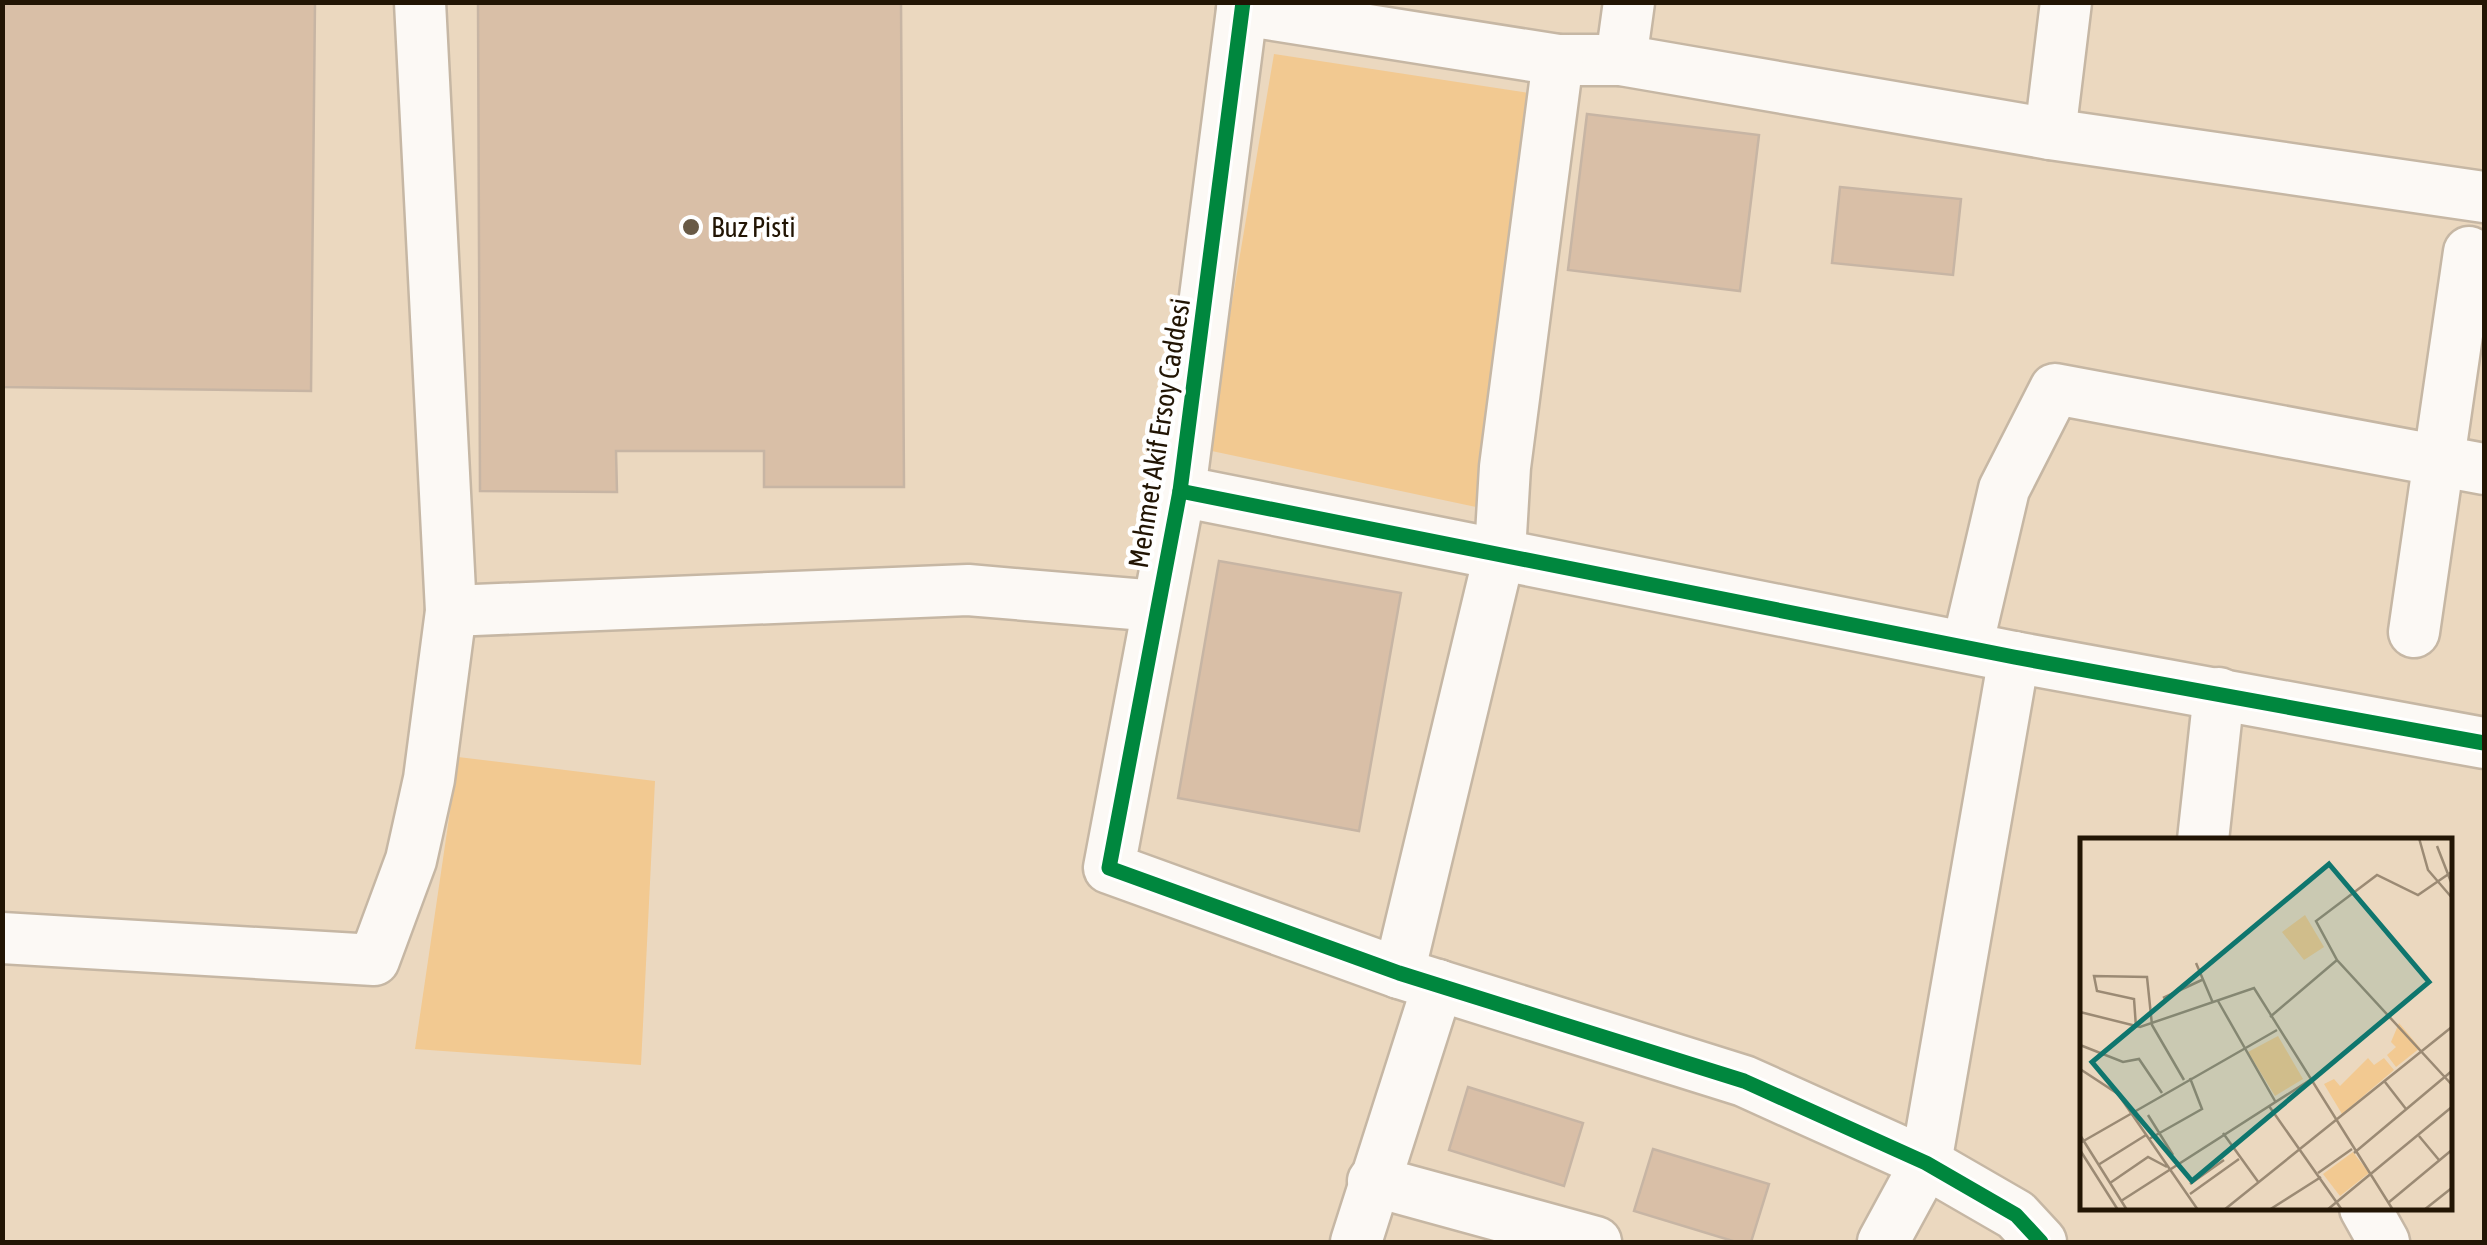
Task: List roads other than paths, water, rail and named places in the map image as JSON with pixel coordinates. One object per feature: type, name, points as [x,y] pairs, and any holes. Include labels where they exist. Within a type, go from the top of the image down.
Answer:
[{"type":"street","points":[[2,938],[374,960],[411,860],[426,796],[451,611],[420,2]]},
{"type":"street","points":[[1621,60],[1628,2]]},
{"type":"street","points":[[2050,134],[2066,2]]},
{"type":"street","points":[[1242,6],[1558,60],[1621,60],[2050,134],[2484,198]]},
{"type":"street","name":"Mehmet Akif Ersoy Caddesi","points":[[1242,6],[1180,491],[1109,868],[1418,979]]},
{"type":"street","points":[[1356,1242],[1418,979],[1500,552],[1505,467],[1558,60]]},
{"type":"street","points":[[2414,632],[2462,465],[2469,252]]},
{"type":"street","points":[[1883,1242],[1926,1163],[1990,652],[2004,489],[2055,389],[2462,465]]},
{"type":"street","points":[[1180,491],[1990,652],[2484,742]]},
{"type":"street","points":[[451,611],[968,590],[1157,606]]},
{"type":"street","points":[[2203,838],[2219,693]]},
{"type":"street","points":[[1418,979],[1744,1081],[1926,1163],[2016,1215],[2034,1240]]},
{"type":"street","points":[[1373,1181],[1596,1242]]},
{"type":"street","points":[[2366,1210],[2384,1242]]},
{"type":"place","name":"Buz Pisti","points":[[691,227]]}]
